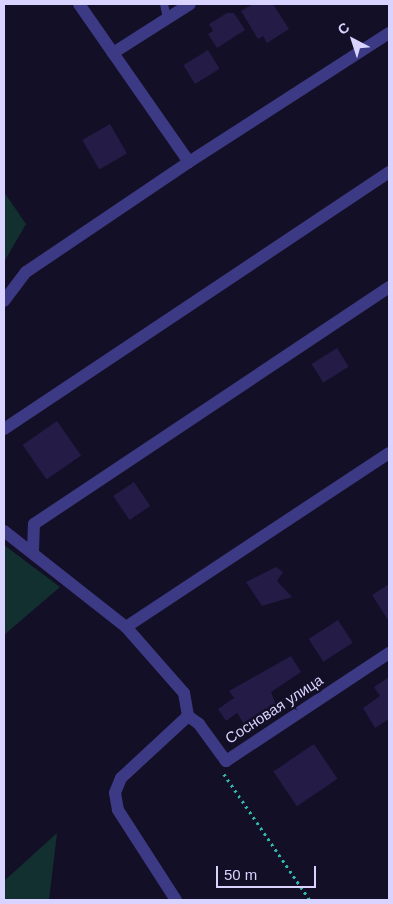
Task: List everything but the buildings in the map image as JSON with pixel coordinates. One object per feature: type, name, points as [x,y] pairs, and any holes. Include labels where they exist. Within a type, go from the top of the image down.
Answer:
[{"type":"street","points":[[79,4],[188,162]]},
{"type":"street","points":[[113,53],[190,4]]},
{"type":"street","points":[[4,301],[26,272],[188,162],[389,33]]},
{"type":"street","points":[[4,430],[389,172]]},
{"type":"street","points":[[33,552],[34,524],[389,288]]},
{"type":"street","points":[[126,628],[389,453]]},
{"type":"street","points":[[4,531],[33,552],[126,628],[184,693],[188,716],[121,778],[115,793],[118,810],[176,900]]},
{"type":"street","name":"Сосновая улица","points":[[188,716],[199,724],[226,761],[389,653]]},
{"type":"lane","points":[[164,4],[167,18]]},
{"type":"path","points":[[226,761],[223,773],[310,900]]},
{"type":"green space","points":[[4,192],[26,224],[4,262]]},
{"type":"green space","points":[[4,545],[60,587],[4,635]]},
{"type":"green space","points":[[57,833],[49,900],[4,900],[4,881]]}]
